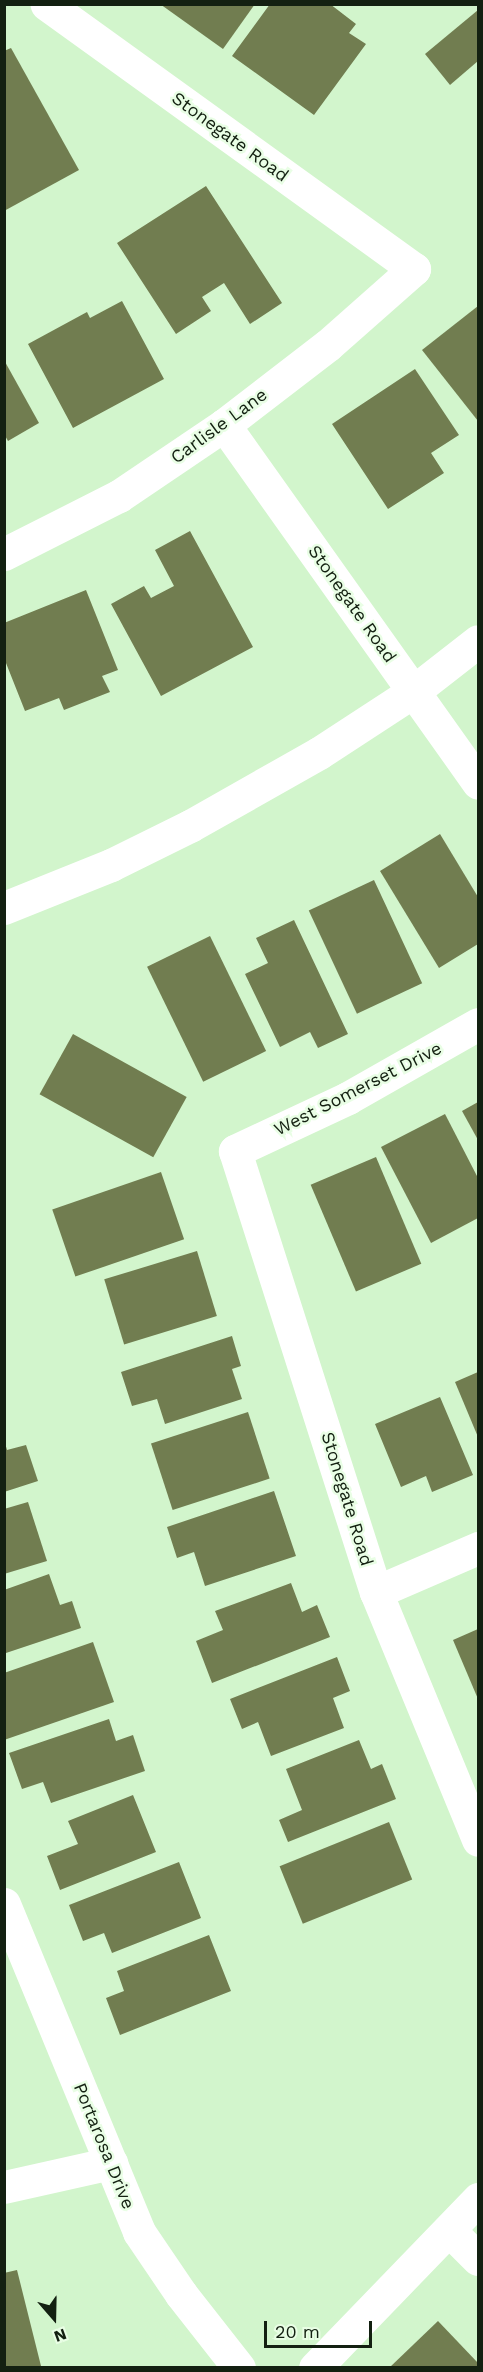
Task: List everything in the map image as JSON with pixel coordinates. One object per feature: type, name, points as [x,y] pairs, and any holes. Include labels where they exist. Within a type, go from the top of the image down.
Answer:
[{"type":"street","name":"Stonegate Road","points":[[47,4],[414,268]]},
{"type":"street","name":"Carlisle Lane","points":[[4,554],[119,496],[224,425],[328,345],[414,268]]},
{"type":"street","name":"Stonegate Road","points":[[224,425],[478,783]]},
{"type":"street","points":[[4,908],[111,865],[190,826],[319,753],[414,692],[478,641]]},
{"type":"street","name":"West Somerset Drive","points":[[235,1151],[348,1098],[478,1024]]},
{"type":"street","name":"Stonegate Road","points":[[235,1151],[376,1592],[478,1840]]},
{"type":"street","points":[[376,1592],[478,1548]]},
{"type":"street","name":"Portarosa Drive","points":[[4,1904],[139,2232],[181,2294],[239,2367]]},
{"type":"street","points":[[4,2187],[111,2163]]},
{"type":"street","points":[[315,2367],[478,2199]]},
{"type":"street","points":[[449,2230],[478,2259]]},
{"type":"building","points":[[160,4],[255,4],[223,49]]},
{"type":"building","points":[[270,4],[330,4],[356,24],[349,33],[366,44],[314,115],[232,56]]},
{"type":"building","points":[[478,10],[478,61],[450,85],[425,54]]},
{"type":"building","points":[[11,48],[79,170],[4,211],[4,51]]},
{"type":"building","points":[[206,186],[282,303],[250,324],[224,283],[202,297],[211,311],[176,334],[117,243]]},
{"type":"building","points":[[122,301],[164,379],[73,428],[28,344],[87,312],[90,318]]},
{"type":"building","points":[[478,306],[478,421],[422,350]]},
{"type":"building","points":[[4,360],[39,423],[8,441],[4,434]]},
{"type":"building","points":[[415,369],[459,435],[431,453],[444,473],[388,509],[332,424]]},
{"type":"building","points":[[190,531],[253,647],[161,696],[111,604],[144,586],[151,598],[174,586],[155,550]]},
{"type":"building","points":[[86,590],[118,670],[102,676],[110,692],[64,710],[59,698],[25,711],[4,658],[4,623]]},
{"type":"building","points":[[440,834],[478,897],[478,944],[439,968],[380,871]]},
{"type":"building","points":[[374,880],[422,983],[357,1014],[309,910]]},
{"type":"building","points":[[294,920],[348,1034],[318,1048],[310,1032],[280,1047],[245,974],[268,963],[256,938]]},
{"type":"building","points":[[210,936],[266,1051],[203,1082],[147,967]]},
{"type":"building","points":[[73,1034],[187,1097],[153,1157],[40,1094]]},
{"type":"building","points":[[478,1102],[478,1140],[462,1111]]},
{"type":"building","points":[[445,1114],[478,1178],[478,1218],[431,1243],[381,1147]]},
{"type":"building","points":[[376,1157],[421,1264],[356,1292],[311,1185]]},
{"type":"building","points":[[161,1172],[184,1239],[75,1277],[52,1209]]},
{"type":"building","points":[[197,1251],[217,1316],[124,1344],[104,1279]]},
{"type":"building","points":[[232,1336],[241,1366],[232,1369],[242,1399],[165,1424],[157,1399],[132,1406],[121,1372]]},
{"type":"building","points":[[478,1372],[478,1437],[455,1382]]},
{"type":"building","points":[[440,1397],[473,1475],[432,1492],[426,1476],[401,1487],[375,1424]]},
{"type":"building","points":[[248,1412],[270,1479],[173,1510],[151,1444]]},
{"type":"building","points":[[5,1443],[7,1450],[26,1445],[38,1481],[4,1492]]},
{"type":"building","points":[[274,1491],[296,1556],[205,1586],[194,1552],[177,1558],[167,1527]]},
{"type":"building","points":[[28,1502],[47,1561],[4,1574],[4,1509]]},
{"type":"building","points":[[49,1574],[60,1605],[72,1601],[81,1628],[6,1653],[4,1590]]},
{"type":"building","points":[[291,1583],[302,1612],[317,1605],[330,1637],[212,1683],[196,1641],[223,1630],[215,1611]]},
{"type":"building","points":[[478,1629],[478,1699],[453,1640]]},
{"type":"building","points":[[93,1642],[114,1702],[4,1740],[4,1673]]},
{"type":"building","points":[[337,1657],[350,1691],[333,1698],[344,1728],[271,1756],[258,1722],[242,1729],[230,1699]]},
{"type":"building","points":[[109,1719],[116,1741],[133,1735],[145,1771],[51,1803],[43,1782],[22,1789],[9,1753]]},
{"type":"building","points":[[359,1740],[371,1769],[382,1764],[396,1799],[288,1842],[279,1820],[302,1810],[286,1769]]},
{"type":"building","points":[[133,1795],[156,1852],[60,1890],[47,1856],[78,1844],[68,1821]]},
{"type":"building","points":[[389,1822],[412,1879],[303,1924],[280,1866]]},
{"type":"building","points":[[179,1862],[201,1918],[112,1953],[104,1933],[83,1941],[69,1905]]},
{"type":"building","points":[[209,1935],[231,1991],[120,2035],[106,1998],[124,1991],[117,1971]]},
{"type":"building","points":[[17,2270],[41,2366],[35,2368],[4,2368],[4,2273]]},
{"type":"building","points":[[438,2321],[478,2363],[478,2368],[389,2368]]}]
